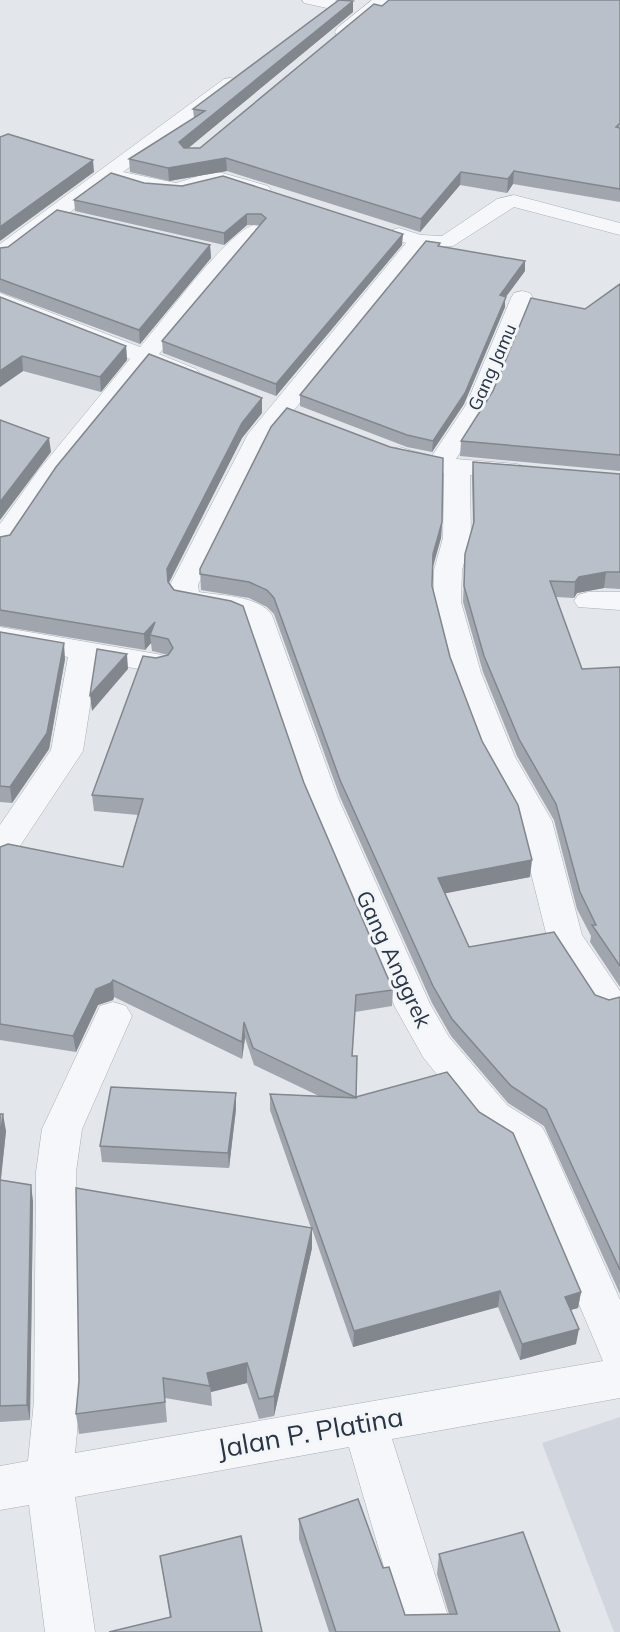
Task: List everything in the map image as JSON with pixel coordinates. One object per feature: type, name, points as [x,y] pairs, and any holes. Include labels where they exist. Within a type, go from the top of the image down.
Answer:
[{"type":"street","points":[[310,0],[339,2]]},
{"type":"street","points":[[328,44],[382,0]]},
{"type":"street","points":[[316,19],[339,2]]},
{"type":"street","points":[[0,254],[240,75]]},
{"type":"street","points":[[107,174],[176,189],[188,188],[215,177],[283,197]]},
{"type":"street","points":[[385,230],[419,241],[446,242],[504,203],[514,201],[620,229]]},
{"type":"street","points":[[54,214],[78,219]]},
{"type":"street","points":[[0,543],[47,476],[229,254],[254,231]]},
{"type":"street","name":"Gang Anggrek","points":[[419,241],[258,439],[184,585],[185,597],[205,604],[235,605],[258,615],[322,798],[413,1007],[436,1047],[493,1116],[528,1138],[620,1349]]},
{"type":"street","points":[[206,249],[229,254]]},
{"type":"street","name":"Gang Jamu","points":[[448,466],[478,405],[522,298]]},
{"type":"street","points":[[0,300],[209,381]]},
{"type":"street","points":[[378,447],[448,466],[537,474]]},
{"type":"street","points":[[448,466],[456,538],[448,570],[447,602],[466,673],[499,757],[535,821],[565,937],[607,1001]]},
{"type":"street","points":[[588,601],[620,601]]},
{"type":"street","points":[[0,636],[157,663]]},
{"type":"street","points":[[0,850],[67,751],[84,651]]},
{"type":"street","points":[[70,1632],[49,1480],[57,1401],[55,1216],[59,1150],[62,1130],[113,1016]]},
{"type":"street","name":"Jalan P. Platina","points":[[0,1488],[620,1378]]},
{"type":"street","points":[[364,1422],[428,1632]]},
{"type":"shaded area","points":[[620,1417],[620,1632],[614,1632],[542,1443]]},
{"type":"building","points":[[339,0],[353,1],[179,142],[184,148],[200,148],[374,4],[382,6],[389,0],[620,0],[620,123],[616,127],[620,128],[620,189],[514,171],[508,179],[461,172],[421,219],[226,158],[168,168],[129,159],[205,111],[193,109]]},
{"type":"building","points":[[8,134],[93,160],[0,227],[0,137]]},
{"type":"building","points":[[111,173],[144,183],[182,186],[223,176],[403,234],[276,384],[162,341],[266,218],[261,214],[247,214],[224,233],[74,200]]},
{"type":"building","points":[[57,210],[210,245],[139,330],[0,279],[0,248],[8,247]]},
{"type":"building","points":[[426,241],[440,243],[438,246],[525,261],[500,295],[506,297],[465,393],[433,441],[407,435],[300,395]]},
{"type":"building","points":[[620,284],[620,455],[461,441],[493,391],[531,298],[585,309]]},
{"type":"building","points":[[0,297],[126,346],[100,377],[22,356],[0,371]]},
{"type":"building","points":[[149,354],[262,398],[242,423],[167,569],[168,582],[174,590],[231,601],[243,606],[304,783],[393,990],[356,995],[352,1056],[357,1056],[356,1097],[447,1072],[479,1112],[513,1133],[581,1292],[565,1297],[579,1329],[522,1344],[500,1291],[354,1331],[270,1094],[357,1098],[253,1048],[244,1022],[242,1042],[113,980],[96,989],[73,1036],[0,1024],[0,847],[8,844],[123,867],[143,799],[92,795],[143,656],[156,658],[168,655],[173,648],[168,639],[150,635],[155,622],[144,634],[0,610],[0,537],[10,535],[56,467]]},
{"type":"building","points":[[287,408],[390,447],[443,458],[442,522],[433,554],[432,586],[450,657],[482,741],[518,805],[532,860],[438,878],[469,947],[554,932],[595,995],[609,1000],[620,997],[620,1270],[546,1109],[511,1086],[452,1019],[433,986],[340,780],[274,598],[267,590],[249,582],[200,574],[200,569],[271,427]]},
{"type":"building","points":[[0,420],[49,438],[0,502]]},
{"type":"building","points":[[473,462],[620,474],[620,572],[579,577],[575,582],[550,581],[582,669],[620,667],[620,966],[592,925],[596,925],[580,892],[556,804],[519,739],[484,656],[464,586],[465,554],[474,522]]},
{"type":"building","points":[[0,632],[64,643],[47,733],[10,787],[0,786]]},
{"type":"building","points":[[97,649],[127,654],[90,695]]},
{"type":"building","points":[[111,1087],[236,1093],[228,1153],[100,1146]]},
{"type":"building","points":[[0,1114],[3,1114],[0,1140]]},
{"type":"building","points":[[0,1180],[31,1185],[27,1405],[0,1406]]},
{"type":"building","points":[[76,1188],[312,1228],[274,1396],[259,1399],[247,1363],[207,1373],[210,1386],[163,1378],[165,1402],[76,1414],[79,1381]]},
{"type":"building","points":[[358,1499],[383,1568],[389,1567],[405,1615],[457,1614],[439,1554],[523,1532],[560,1632],[336,1632],[299,1519]]},
{"type":"building","points":[[241,1536],[262,1632],[109,1632],[171,1617],[160,1556]]}]
